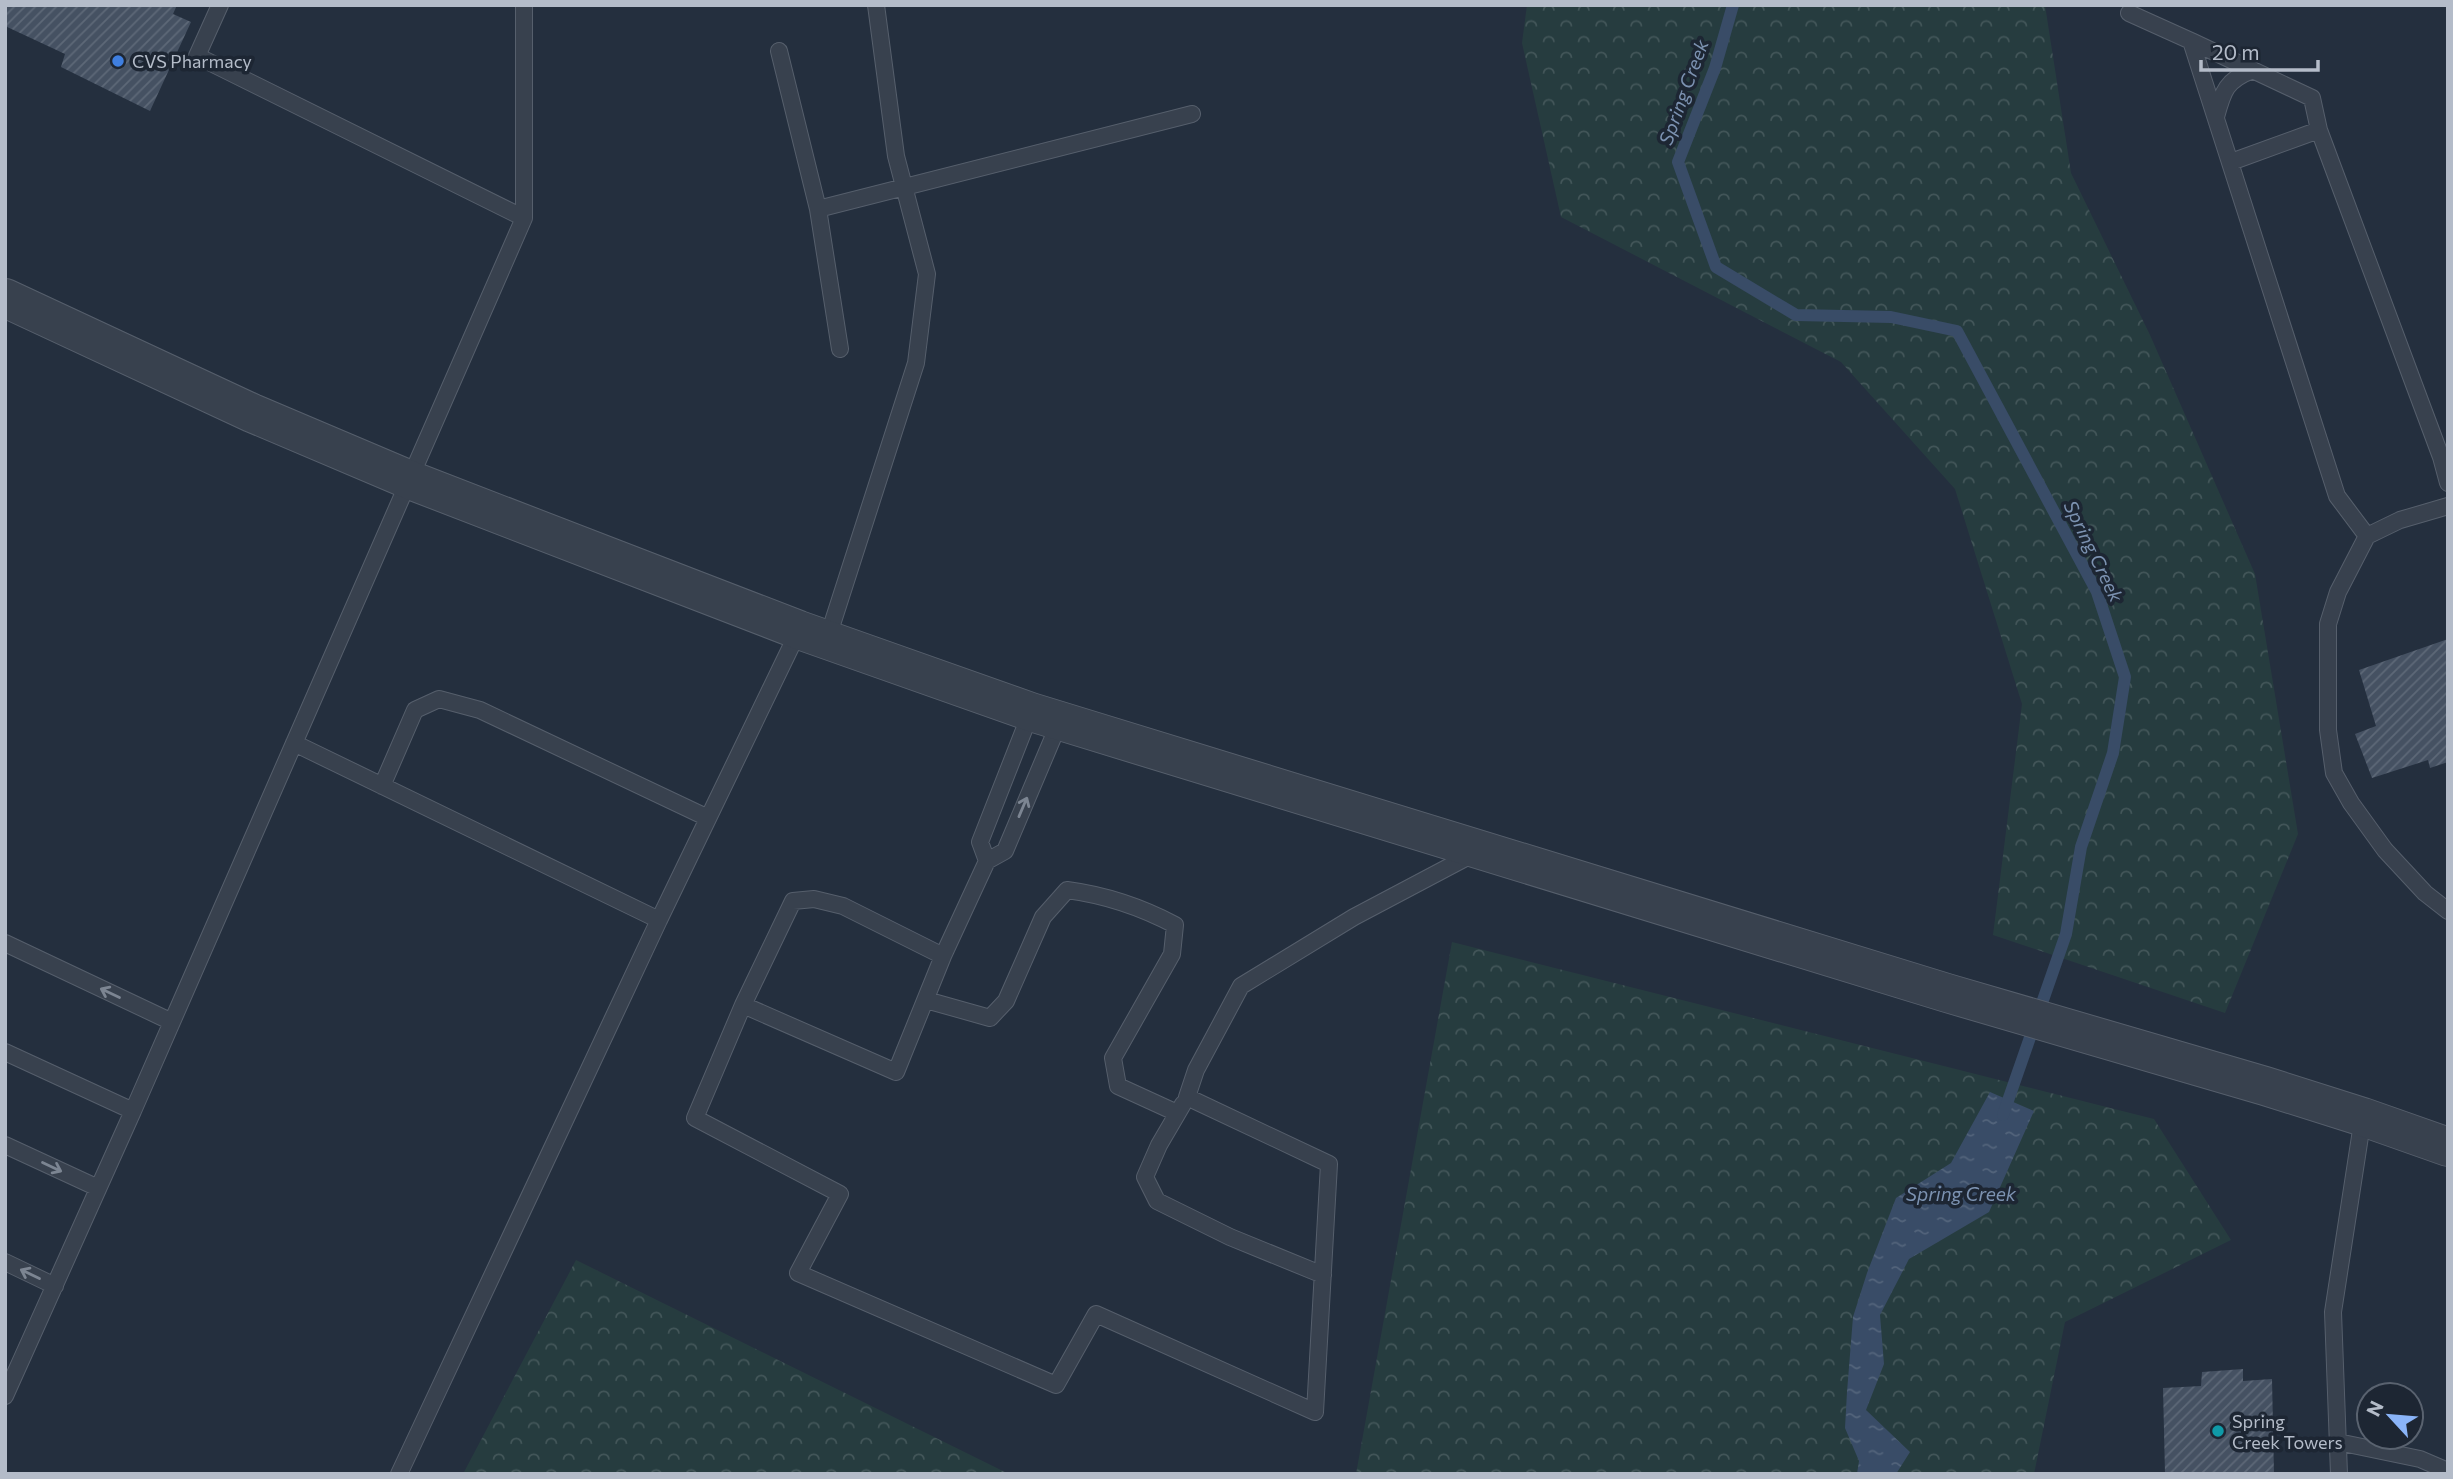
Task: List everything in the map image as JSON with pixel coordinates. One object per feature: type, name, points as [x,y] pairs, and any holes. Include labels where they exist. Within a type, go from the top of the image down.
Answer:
[{"type":"street","points":[[5,298],[252,413],[410,480],[813,635],[1045,716],[1947,993],[2265,1086],[2448,1147]]},
{"type":"lane","points":[[220,5],[197,56],[524,218]]},
{"type":"lane","points":[[7,1387],[55,1286],[172,1022],[524,218],[524,5]]},
{"type":"lane","points":[[399,1474],[708,818],[813,635],[916,363],[927,274],[896,156],[876,5]]},
{"type":"lane","points":[[2129,13],[2312,99],[2319,130],[2441,457],[2448,483]]},
{"type":"lane","points":[[2191,41],[2337,496],[2367,536]]},
{"type":"lane","points":[[779,51],[818,209],[840,349]]},
{"type":"lane","points":[[2216,117],[2227,85],[2239,75],[2253,70]]},
{"type":"lane","points":[[818,209],[1192,114]]},
{"type":"lane","points":[[2231,162],[2319,130]]},
{"type":"lane","points":[[2448,506],[2400,520],[2367,536],[2338,592],[2328,625],[2328,730],[2334,773],[2351,803],[2385,850],[2425,893],[2448,911]]},
{"type":"lane","points":[[382,786],[415,710],[439,699],[480,710],[708,818]]},
{"type":"lane","points":[[988,861],[980,842],[1045,716]]},
{"type":"lane","points":[[743,1005],[896,1072],[943,956],[988,861],[1005,851],[1045,716]]},
{"type":"lane","points":[[294,743],[659,920]]},
{"type":"lane","points":[[1323,1275],[1230,1237],[1157,1201],[1145,1177],[1159,1145],[1187,1097],[1196,1070],[1241,986],[1354,917],[1480,850]]},
{"type":"lane","points":[[926,1000],[990,1018],[1006,1001],[1043,917],[1068,890],[1097,894],[1151,912],[1175,925],[1172,954],[1113,1058],[1118,1086],[1177,1113]]},
{"type":"lane","points":[[943,956],[843,906],[814,899],[793,901],[743,1005],[695,1118],[840,1194],[798,1273],[1056,1385],[1096,1314],[1315,1412],[1329,1164],[1187,1097]]},
{"type":"lane","points":[[5,943],[172,1022]]},
{"type":"lane","points":[[5,1052],[132,1111]]},
{"type":"lane","points":[[2339,1474],[2333,1312],[2364,1117]]},
{"type":"lane","points":[[5,1145],[98,1188]]},
{"type":"lane","points":[[5,1262],[55,1286]]},
{"type":"lane","points":[[2337,1442],[2420,1459],[2448,1471]]},
{"type":"green space","points":[[1527,5],[2045,5],[2071,173],[2150,335],[2255,574],[2298,834],[2225,1013],[1993,935],[2022,704],[1955,489],[1841,362],[1561,217],[1522,43]]},
{"type":"green space","points":[[1452,942],[2154,1119],[2231,1240],[2065,1322],[2034,1474],[1356,1474]]},
{"type":"green space","points":[[576,1260],[1009,1474],[463,1474]]},
{"type":"water","name":"Spring Creek","points":[[1990,1092],[2034,1111],[1989,1212],[1909,1259],[1880,1315],[1884,1364],[1866,1410],[1910,1452],[1896,1474],[1857,1474],[1859,1461],[1845,1428],[1853,1317],[1867,1273],[1896,1198],[1951,1163]]},
{"type":"building","name":"CVS Pharmacy","points":[[5,5],[177,5],[173,14],[191,22],[150,111],[61,67],[65,54],[5,26]]},
{"type":"building","points":[[2448,639],[2448,762],[2430,768],[2428,760],[2372,778],[2355,734],[2376,726],[2359,670]]},
{"type":"building","name":"Spring Creek Towers","points":[[2243,1369],[2243,1381],[2272,1379],[2274,1474],[2165,1474],[2163,1388],[2201,1386],[2202,1372]]},
{"type":"waterway","name":"Spring Creek","points":[[1733,5],[1715,68],[1678,162],[1716,267],[1796,315],[1891,317],[1957,331],[2097,592],[2125,677],[2113,753],[2081,847],[2066,934],[2003,1115]]},
{"type":"place","name":"CVS Pharmacy","points":[[118,61]]},
{"type":"place","name":"Spring Creek Towers","points":[[2218,1431]]}]
